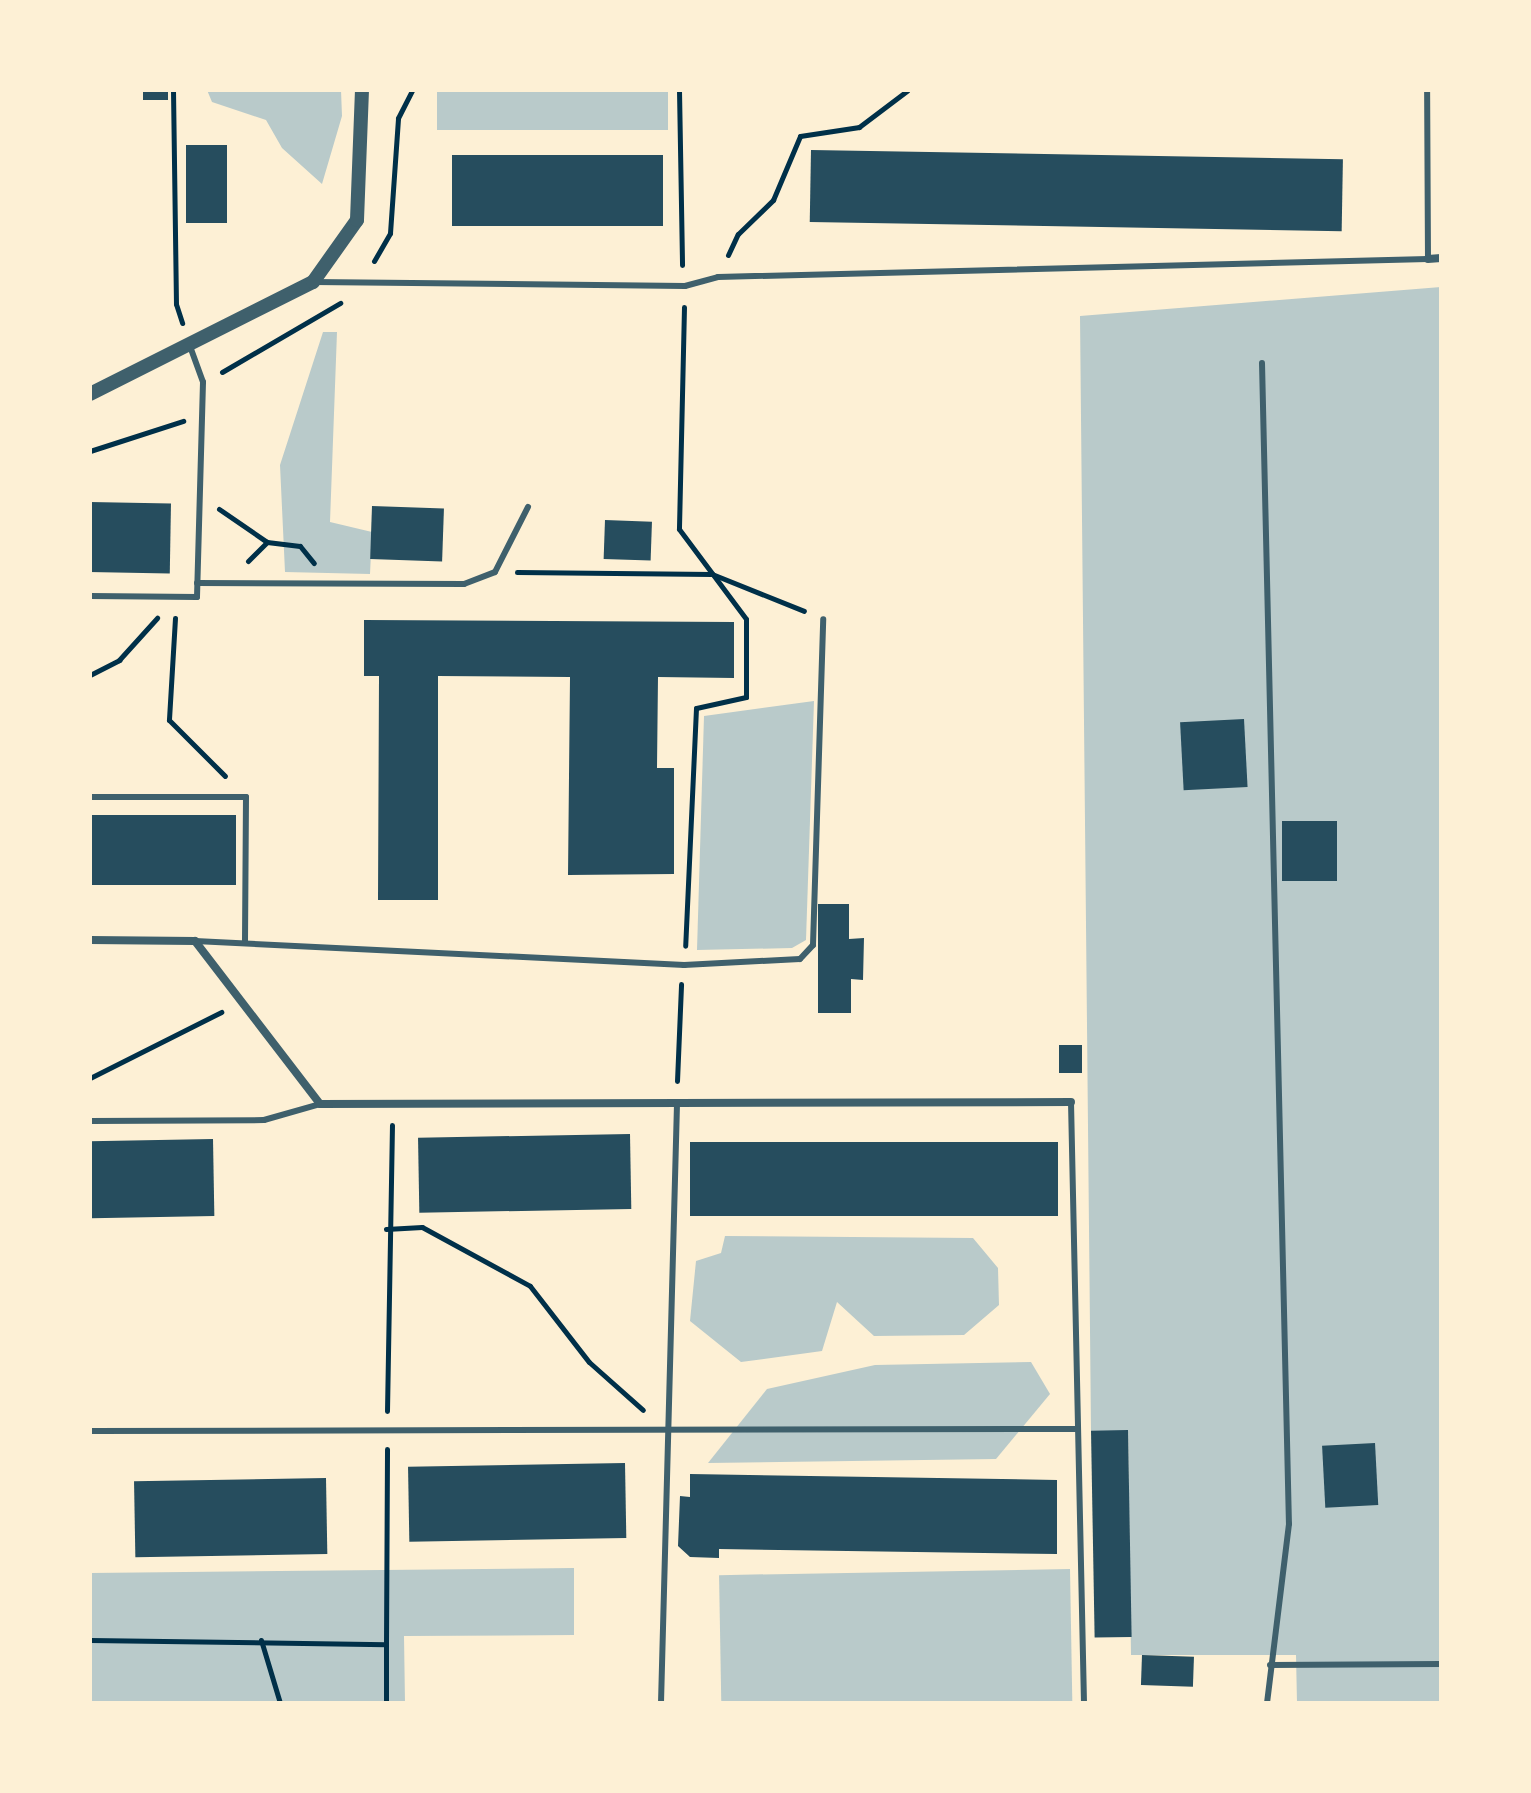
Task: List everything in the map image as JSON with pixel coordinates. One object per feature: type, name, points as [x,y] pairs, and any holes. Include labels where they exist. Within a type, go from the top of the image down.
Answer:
[{"type":"street","points":[[90,394],[313,282],[357,220],[362,90]]},
{"type":"street","points":[[1428,259],[1441,258]]},
{"type":"street","points":[[90,940],[195,941],[320,1104],[393,1107],[1071,1102]]},
{"type":"lane","points":[[313,282],[685,286],[718,277],[1428,259],[1427,90]]},
{"type":"lane","points":[[90,596],[197,597],[203,382],[190,346]]},
{"type":"lane","points":[[1262,363],[1289,1524],[1267,1703]]},
{"type":"lane","points":[[197,583],[464,584],[495,572],[528,507]]},
{"type":"lane","points":[[195,941],[684,965],[800,959],[813,945],[823,619]]},
{"type":"lane","points":[[90,797],[246,797],[245,943]]},
{"type":"lane","points":[[1071,1102],[1084,1703]]},
{"type":"lane","points":[[90,1121],[264,1120],[320,1104]]},
{"type":"lane","points":[[661,1703],[677,1104]]},
{"type":"lane","points":[[90,1431],[1077,1429]]},
{"type":"lane","points":[[1270,1665],[1441,1664]]},
{"type":"path","points":[[173,90],[176,304],[190,346]]},
{"type":"path","points":[[677,1104],[675,1015],[684,965],[696,708],[746,697],[746,619],[679,529],[685,286],[677,221],[679,90]]},
{"type":"path","points":[[718,277],[738,234],[773,200],[800,136],[859,127],[908,90]]},
{"type":"path","points":[[90,451],[202,414]]},
{"type":"path","points":[[200,496],[267,542],[300,546],[320,583]]},
{"type":"path","points":[[226,583],[267,542]]},
{"type":"path","points":[[495,572],[712,574],[823,619]]},
{"type":"path","points":[[90,675],[119,660],[176,597]]},
{"type":"path","points":[[176,597],[169,720],[246,797]]},
{"type":"path","points":[[90,1078],[240,1002]]},
{"type":"path","points":[[386,1703],[386,1229],[393,1107]]},
{"type":"path","points":[[386,1229],[422,1227],[530,1286],[589,1362],[666,1429]]},
{"type":"path","points":[[90,1640],[386,1644]]},
{"type":"path","points":[[261,1640],[280,1703]]},
{"type":"shaded area","points":[[207,90],[341,90],[342,116],[322,184],[282,148],[266,120],[212,102]]},
{"type":"shaded area","points":[[437,90],[668,90],[668,130],[437,130]]},
{"type":"shaded area","points":[[1441,287],[1441,1703],[1297,1703],[1296,1655],[1131,1655],[1128,1431],[1091,1431],[1080,316]]},
{"type":"shaded area","points":[[323,332],[337,332],[330,522],[372,532],[370,574],[285,572],[280,465]]},
{"type":"shaded area","points":[[814,701],[806,940],[792,948],[697,950],[704,716]]},
{"type":"shaded area","points":[[725,1236],[973,1238],[998,1268],[999,1305],[964,1335],[874,1336],[837,1302],[822,1351],[741,1362],[690,1321],[696,1261],[721,1253]]},
{"type":"shaded area","points":[[1031,1362],[1050,1394],[996,1459],[708,1463],[767,1389],[875,1365]]},
{"type":"shaded area","points":[[574,1568],[574,1635],[404,1636],[405,1703],[90,1703],[90,1573]]},
{"type":"shaded area","points":[[1070,1569],[1072,1703],[721,1703],[719,1575]]},
{"type":"building","points":[[143,90],[168,90],[168,100],[143,100]]},
{"type":"building","points":[[186,145],[227,145],[227,223],[186,223]]},
{"type":"building","points":[[811,150],[1343,159],[1342,231],[810,222]]},
{"type":"building","points":[[452,155],[663,155],[663,226],[452,226]]},
{"type":"building","points":[[90,502],[171,503],[170,573],[90,572]]},
{"type":"building","points":[[372,506],[444,509],[442,561],[370,559]]},
{"type":"building","points":[[605,520],[652,522],[651,561],[604,559]]},
{"type":"building","points":[[364,620],[734,622],[734,678],[658,677],[657,768],[674,768],[674,874],[568,875],[570,677],[438,676],[438,900],[378,900],[379,676],[364,676]]},
{"type":"building","points":[[1244,719],[1248,787],[1184,790],[1180,722]]},
{"type":"building","points":[[90,815],[236,815],[236,885],[90,885]]},
{"type":"building","points":[[1282,821],[1337,821],[1337,881],[1282,881]]},
{"type":"building","points":[[818,904],[849,904],[849,939],[864,938],[863,980],[851,979],[851,1013],[818,1013]]},
{"type":"building","points":[[1059,1045],[1082,1045],[1082,1073],[1059,1073]]},
{"type":"building","points":[[630,1134],[631,1209],[419,1213],[418,1138]]},
{"type":"building","points":[[213,1139],[214,1216],[91,1218],[90,1141]]},
{"type":"building","points":[[690,1142],[1058,1142],[1058,1216],[690,1216]]},
{"type":"building","points":[[1128,1430],[1132,1637],[1095,1638],[1091,1431]]},
{"type":"building","points":[[1375,1443],[1378,1505],[1325,1508],[1322,1446]]},
{"type":"building","points":[[625,1463],[626,1538],[409,1542],[408,1467]]},
{"type":"building","points":[[690,1474],[1057,1480],[1057,1554],[719,1549],[719,1558],[690,1557],[678,1546],[680,1496],[690,1497]]},
{"type":"building","points":[[326,1478],[327,1554],[135,1557],[134,1481]]},
{"type":"building","points":[[1142,1655],[1194,1657],[1193,1687],[1141,1685]]}]
